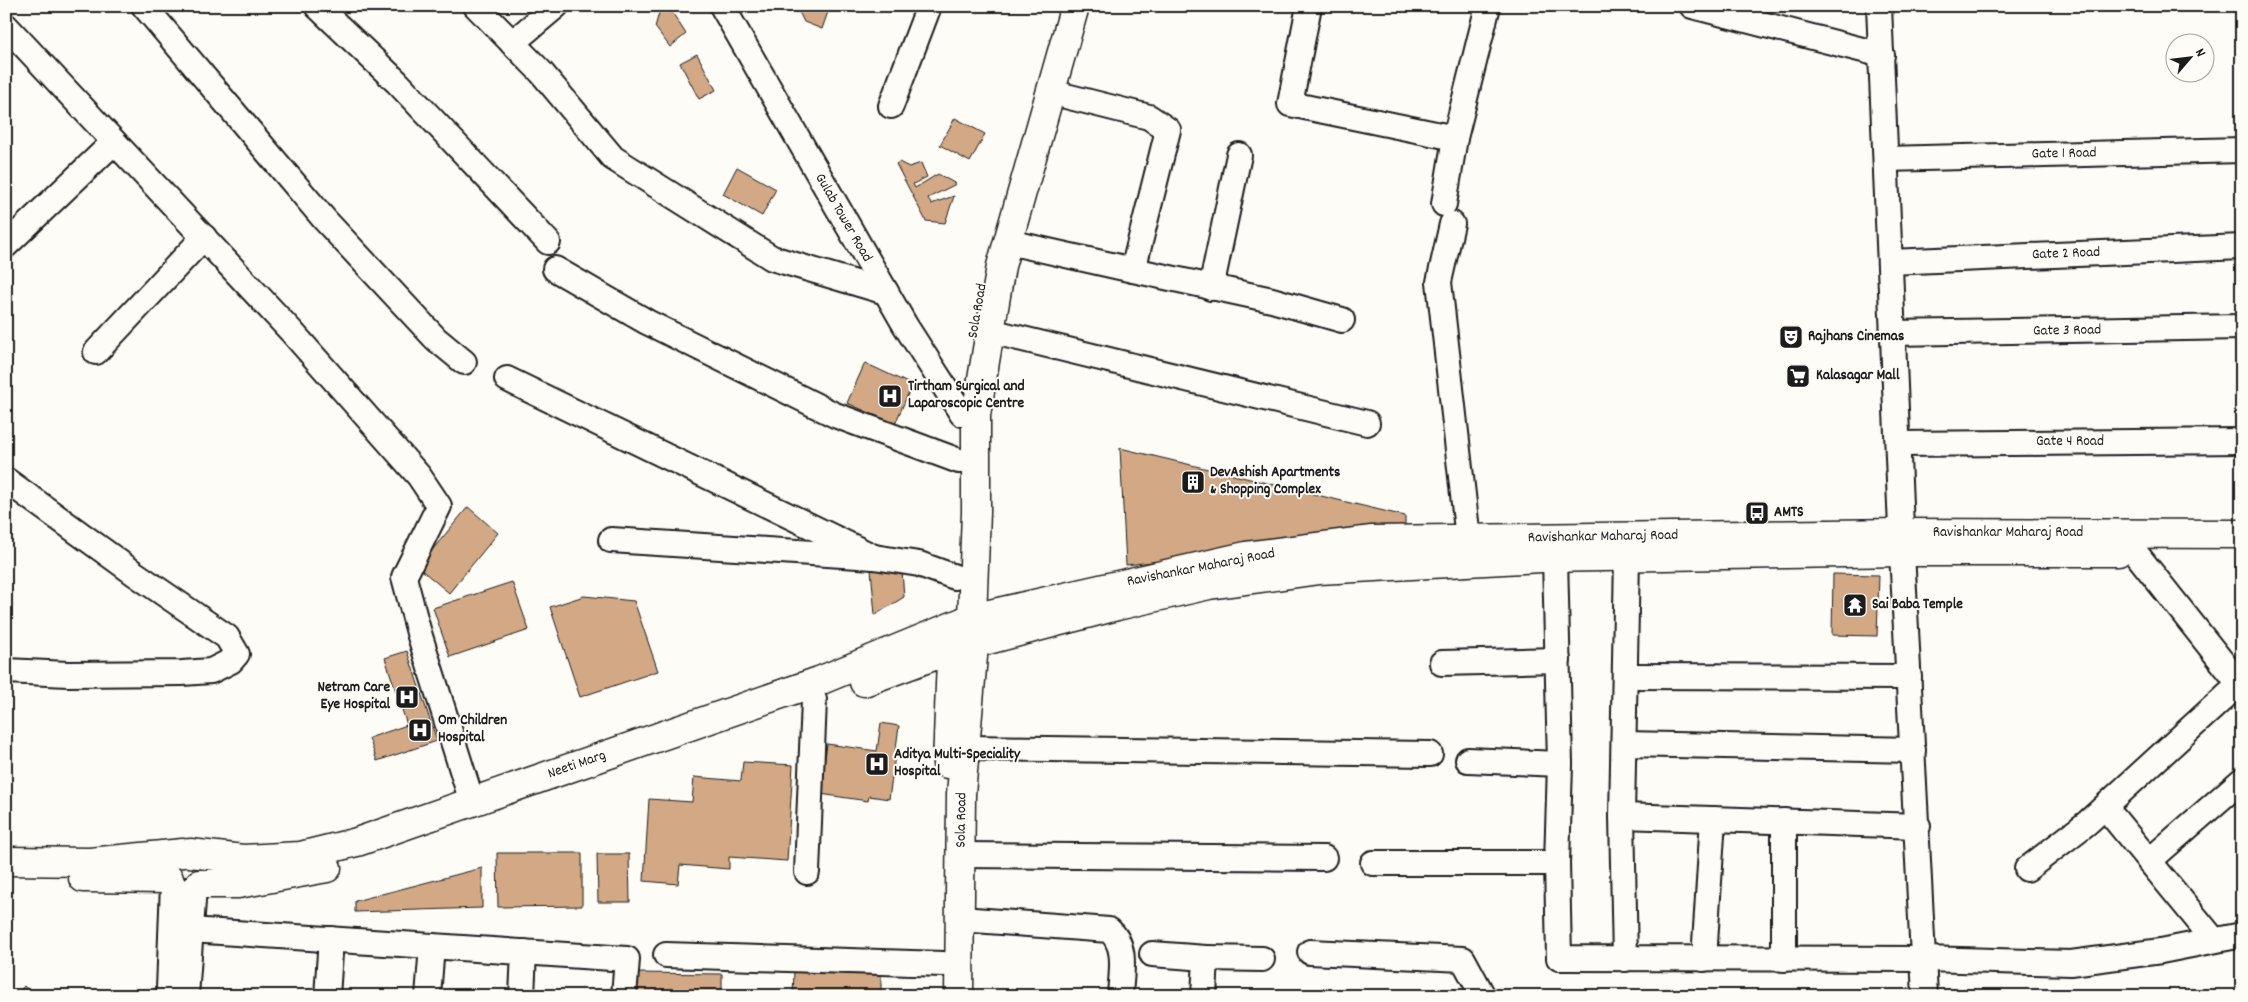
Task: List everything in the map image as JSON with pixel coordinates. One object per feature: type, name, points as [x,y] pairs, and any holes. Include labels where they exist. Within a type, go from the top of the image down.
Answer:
[{"type":"main road","name":"Sola Road","points":[[942,996],[963,635],[976,512],[970,404],[985,271],[1057,6]]},
{"type":"main road","name":"Sola Road","points":[[959,996],[961,794],[965,748],[963,635],[955,576],[959,461],[970,404],[990,331],[1001,266],[1076,6]]},
{"type":"main road","name":"Ravishankar Maharaj Road","points":[[963,635],[1246,556],[1372,540],[1902,542],[2242,534]]},
{"type":"main road","name":"Ravishankar Maharaj Road","points":[[963,635],[1117,606],[1209,585],[1319,570],[1555,558],[1627,557],[1902,542],[2135,552],[2242,552]]},
{"type":"main road","name":"Neeti Marg","points":[[6,862],[90,862],[186,853],[243,859],[300,856],[356,842],[819,681],[963,635]]},
{"type":"main road","points":[[6,878],[238,884],[295,875],[344,864],[814,700],[963,635]]},
{"type":"main road","points":[[184,884],[169,864],[176,856],[186,853]]},
{"type":"street","points":[[144,6],[325,220],[436,339],[464,362]]},
{"type":"street","points":[[317,6],[396,82],[548,242]]},
{"type":"street","points":[[476,6],[541,72],[614,158],[772,258],[886,292]]},
{"type":"street","points":[[512,43],[556,6]]},
{"type":"street","name":"Gulab Tower Road","points":[[722,6],[886,292],[970,404]]},
{"type":"street","points":[[738,6],[916,317],[970,404]]},
{"type":"street","points":[[891,106],[929,6]]},
{"type":"street","points":[[1309,6],[1290,104],[1455,138]]},
{"type":"street","points":[[1468,539],[1439,282],[1455,138],[1488,6]]},
{"type":"street","points":[[1692,6],[1882,55]]},
{"type":"street","points":[[1879,6],[1902,542],[1926,996]]},
{"type":"street","points":[[6,26],[204,237],[413,469],[439,506],[404,577],[419,633],[472,802]]},
{"type":"street","points":[[1050,92],[1149,118],[1168,130],[1133,270]]},
{"type":"street","points":[[6,245],[114,142]]},
{"type":"street","name":"Gate 1 Road","points":[[1886,159],[2242,150]]},
{"type":"street","points":[[1211,288],[1239,155]]},
{"type":"street","points":[[96,352],[204,237]]},
{"type":"street","points":[[1008,242],[1272,300],[1342,320]]},
{"type":"street","name":"Gate 2 Road","points":[[1890,262],[2242,247]]},
{"type":"street","points":[[555,269],[647,322],[835,415],[959,461]]},
{"type":"street","name":"Gate 3 Road","points":[[1893,334],[2242,327]]},
{"type":"street","points":[[990,331],[1367,423]]},
{"type":"street","points":[[507,378],[874,557]]},
{"type":"street","name":"Gate 4 Road","points":[[1898,444],[2242,441]]},
{"type":"street","points":[[6,480],[134,573],[227,637],[237,654],[231,661],[210,671],[68,674],[6,671]]},
{"type":"street","points":[[611,540],[874,557],[919,564],[955,576]]},
{"type":"street","points":[[2027,869],[2105,807],[2241,684],[2135,552]]},
{"type":"street","points":[[1625,959],[1622,816],[1627,557]]},
{"type":"street","points":[[1555,558],[1560,764],[1557,863],[1559,958],[1924,959],[2072,963],[2161,951],[2242,935]]},
{"type":"street","points":[[1442,663],[1558,660]]},
{"type":"street","points":[[1625,676],[1909,676]]},
{"type":"street","points":[[807,872],[814,700]]},
{"type":"street","points":[[1624,744],[1913,750]]},
{"type":"street","points":[[965,748],[1430,754]]},
{"type":"street","points":[[1468,760],[1560,764]]},
{"type":"street","points":[[2149,861],[2242,780]]},
{"type":"street","points":[[2105,807],[2214,940]]},
{"type":"street","points":[[1622,816],[1918,826]]},
{"type":"street","points":[[1704,959],[1714,819]]},
{"type":"street","points":[[1784,821],[1784,959]]},
{"type":"street","points":[[961,855],[1324,858]]},
{"type":"street","points":[[1373,863],[1557,863]]},
{"type":"street","points":[[184,884],[190,930],[186,996]]},
{"type":"street","points":[[170,996],[169,989],[184,884]]},
{"type":"street","points":[[961,919],[1109,930],[1116,936],[1122,950],[1120,996]]},
{"type":"street","points":[[190,930],[627,959],[624,996]]},
{"type":"street","points":[[327,996],[331,939]]},
{"type":"street","points":[[428,996],[432,946]]},
{"type":"street","points":[[522,996],[524,952]]},
{"type":"street","points":[[1310,952],[1463,959],[1483,996]]},
{"type":"street","points":[[666,954],[943,964]]},
{"type":"street","points":[[1152,954],[1206,958],[1262,959]]},
{"type":"street","points":[[1204,996],[1206,958]]},
{"type":"building","points":[[661,6],[668,6],[686,34],[670,47],[655,27]]},
{"type":"building","points":[[796,6],[830,6],[822,29],[804,22]]},
{"type":"building","points":[[697,54],[716,90],[699,99],[680,63]]},
{"type":"building","points":[[955,118],[985,134],[970,162],[940,145]]},
{"type":"building","points":[[899,162],[909,167],[921,163],[927,177],[913,184],[915,188],[938,174],[956,184],[928,198],[931,204],[954,196],[945,223],[926,221],[896,164]]},
{"type":"building","points":[[737,167],[776,189],[762,216],[723,194]]},
{"type":"building","points":[[865,363],[912,385],[895,424],[847,403]]},
{"type":"building","name":"DevAshish Apartments & Shopping Complex","points":[[1120,448],[1405,516],[1405,533],[1126,565]]},
{"type":"building","points":[[468,507],[498,533],[449,593],[418,567]]},
{"type":"building","points":[[871,569],[902,571],[904,597],[875,615]]},
{"type":"building","name":"Sai Baba Temple","points":[[1833,574],[1879,575],[1877,636],[1832,635]]},
{"type":"building","points":[[512,582],[529,630],[450,657],[433,608]]},
{"type":"building","points":[[584,596],[634,601],[658,671],[580,697],[550,607]]},
{"type":"building","points":[[407,651],[437,741],[377,761],[369,738],[407,725],[385,658]]},
{"type":"building","points":[[881,723],[899,726],[889,799],[869,796],[868,801],[820,794],[827,744],[877,751]]},
{"type":"building","points":[[743,762],[793,765],[787,861],[729,857],[729,869],[680,865],[678,884],[644,881],[649,799],[692,802],[694,777],[741,781]]},
{"type":"building","points":[[497,853],[582,853],[582,906],[498,907]]},
{"type":"building","points":[[597,854],[629,854],[630,902],[598,902]]},
{"type":"building","points":[[482,868],[482,908],[355,912],[355,901]]},
{"type":"building","points":[[794,971],[881,972],[881,996],[793,996]]},
{"type":"building","points":[[635,973],[722,974],[722,996],[634,996]]},
{"type":"building","points":[[24,986],[35,996],[15,996]]},
{"type":"place","name":"Rajhans Cinemas","points":[[1791,337]]},
{"type":"place","name":"Kalasagar Mall","points":[[1798,376]]},
{"type":"place","name":"Tirtham Surgical and Laparoscopic Centre","points":[[890,396]]},
{"type":"place","name":"DevAshish Apartments & Shopping Complex","points":[[1193,482]]},
{"type":"place","name":"AMTS","points":[[1757,513]]},
{"type":"place","name":"Sai Baba Temple","points":[[1855,605]]},
{"type":"place","name":"Netram Care Eye Hospital","points":[[407,697]]},
{"type":"place","name":"Om Children Hospital","points":[[420,730]]},
{"type":"place","name":"Aditya Multi-Speciality Hospital","points":[[877,764]]}]
